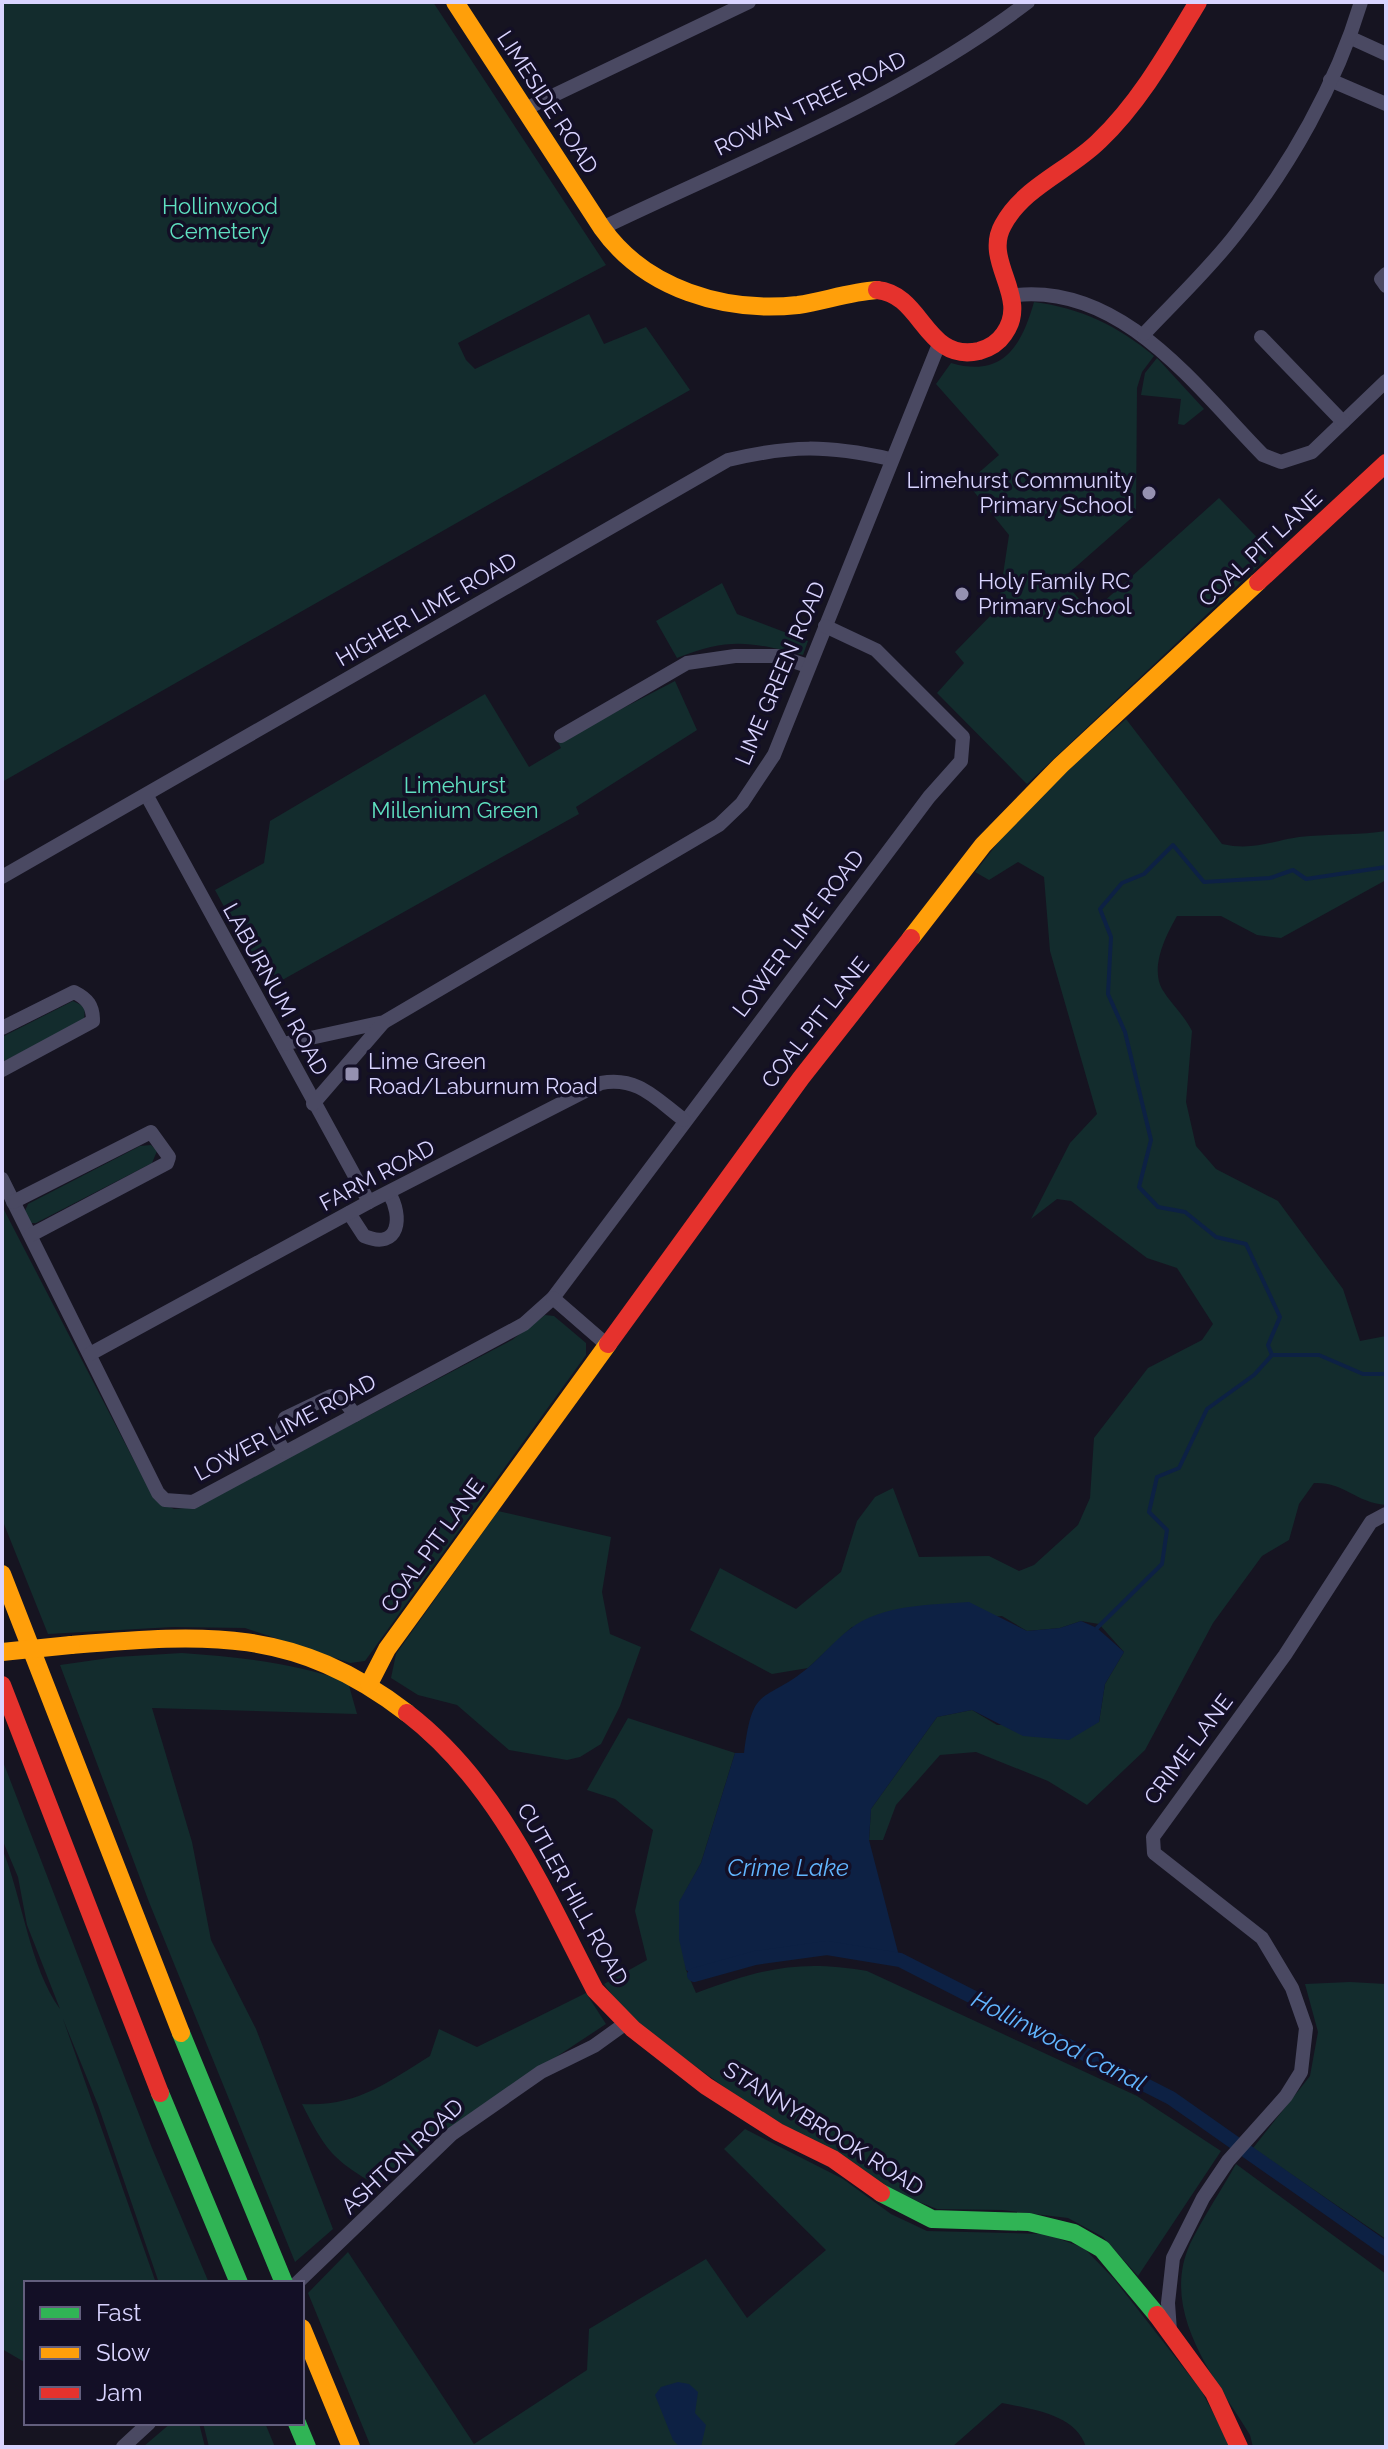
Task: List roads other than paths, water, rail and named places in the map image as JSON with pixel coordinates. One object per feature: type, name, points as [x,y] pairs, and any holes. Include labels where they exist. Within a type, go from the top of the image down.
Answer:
[{"type":"main road","name":"LIMESIDE ROAD","points":[[455,2],[523,110],[625,258],[647,273],[692,293],[738,303],[791,306],[873,291],[891,292],[909,304],[939,344]]},
{"type":"main road","points":[[939,344],[960,352],[983,351],[1000,340],[1012,321],[1016,295],[997,249],[1002,224],[1028,198],[1100,141],[1154,76],[1198,2]]},
{"type":"main road","name":"COAL PIT LANE","points":[[369,1684],[387,1649],[801,1078],[1008,817],[1386,463]]},
{"type":"main road","points":[[2,1574],[161,1985],[283,2281]]},
{"type":"main road","name":"CUTLER HILL ROAD","points":[[2,1652],[187,1637],[232,1640],[307,1657],[369,1684],[422,1722],[479,1783],[512,1830],[595,1990],[626,2023]]},
{"type":"main road","points":[[2,1685],[124,2005],[238,2281]]},
{"type":"main road","name":"STANNYBROOK ROAD","points":[[626,2023],[732,2104],[780,2134],[831,2158],[916,2214],[952,2221],[1048,2223],[1088,2238],[1102,2249],[1170,2334],[1225,2410],[1239,2447]]},
{"type":"main road","points":[[304,2333],[351,2447]]},
{"type":"main road","points":[[298,2425],[307,2447]]},
{"type":"street","points":[[523,110],[749,2]]},
{"type":"street","name":"ROWAN TREE ROAD","points":[[602,228],[921,74],[978,40],[1028,2]]},
{"type":"street","points":[[1144,334],[1244,225],[1286,167],[1351,38],[1361,2]]},
{"type":"street","points":[[1351,38],[1386,54]]},
{"type":"street","points":[[1330,80],[1386,104]]},
{"type":"street","points":[[1386,274],[1381,279],[1386,286]]},
{"type":"street","points":[[1016,295],[1040,292],[1075,300],[1144,334],[1263,455],[1281,462],[1312,452],[1386,381]]},
{"type":"street","points":[[1261,337],[1343,422]]},
{"type":"street","name":"LIME GREEN ROAD","points":[[283,1044],[384,1022],[719,825],[742,803],[774,755],[890,459],[939,344]]},
{"type":"street","name":"HIGHER LIME ROAD","points":[[2,877],[728,460],[775,449],[837,448],[890,459]]},
{"type":"street","name":"LOWER LIME ROAD","points":[[2,1179],[158,1493],[165,1500],[193,1502],[524,1324],[553,1298],[929,797],[961,761],[963,737],[876,650],[825,626]]},
{"type":"street","points":[[561,736],[687,663],[735,656],[777,656],[808,666]]},
{"type":"street","name":"LABURNUM ROAD","points":[[147,796],[369,1202]]},
{"type":"street","points":[[2,1028],[74,992],[85,998],[93,1009],[93,1021],[2,1070]]},
{"type":"street","name":"LIME GREEN ROAD","points":[[313,1104],[384,1022]]},
{"type":"street","name":"FARM ROAD","points":[[90,1354],[369,1202],[601,1083],[620,1080],[637,1085],[684,1120]]},
{"type":"street","points":[[13,1202],[151,1132],[169,1157],[167,1163],[31,1235]]},
{"type":"street","points":[[349,1213],[364,1236],[378,1239],[389,1235],[397,1227],[399,1214],[389,1193]]},
{"type":"street","points":[[553,1298],[606,1344]]},
{"type":"street","points":[[285,1452],[278,1441],[285,1418],[331,1396],[346,1403],[355,1415]]},
{"type":"street","name":"CRIME LANE","points":[[1170,2334],[1168,2303],[1173,2258],[1203,2198],[1228,2161],[1286,2096],[1301,2072],[1306,2028],[1292,1988],[1262,1938],[1154,1853],[1153,1837],[1285,1655],[1371,1522],[1386,1514]]},
{"type":"street","name":"ASHTON ROAD","points":[[299,2281],[452,2134],[541,2072],[594,2046],[626,2023]]},
{"type":"street","points":[[123,2447],[147,2425]]},
{"type":"water","name":"Crime Lake","points":[[969,1602],[1027,1631],[1060,1628],[1081,1621],[1097,1628],[1124,1652],[1105,1684],[1099,1722],[1069,1740],[1023,1736],[972,1710],[937,1717],[871,1809],[869,1840],[900,1960],[827,1948],[755,1958],[694,1975],[686,1970],[679,1939],[679,1902],[701,1863],[735,1753],[744,1753],[747,1730],[756,1705],[809,1667],[845,1633],[863,1621],[907,1607]]},
{"type":"water","points":[[678,2382],[689,2384],[698,2392],[695,2413],[706,2425],[701,2447],[680,2447],[673,2440],[655,2395],[661,2387]]},
{"type":"waterway","points":[[1272,1355],[1268,1345],[1280,1317],[1246,1244],[1216,1237],[1185,1212],[1158,1207],[1139,1187],[1151,1140],[1125,1032],[1108,994],[1111,937],[1100,909],[1122,883],[1144,874],[1173,845],[1204,882],[1270,878],[1293,870],[1306,879],[1386,867]]},
{"type":"waterway","points":[[1097,1628],[1162,1564],[1167,1530],[1149,1512],[1157,1477],[1179,1468],[1207,1409],[1254,1375],[1272,1355],[1319,1355],[1363,1374],[1386,1374]]},
{"type":"waterway","name":"Hollinwood Canal","points":[[694,1975],[755,1958],[827,1948],[900,1960],[1171,2098],[1386,2249]]},
{"type":"place","name":"Limehurst Community Primary School","points":[[1149,493]]},
{"type":"place","name":"Holy Family RC Primary School","points":[[962,594]]},
{"type":"place","name":"Lime Green Road/Laburnum Road","points":[[352,1074]]},
{"type":"park label","name":"Hollinwood Cemetery","points":[[220,218]]},
{"type":"park label","name":"Limehurst Millenium Green","points":[[455,798]]}]
